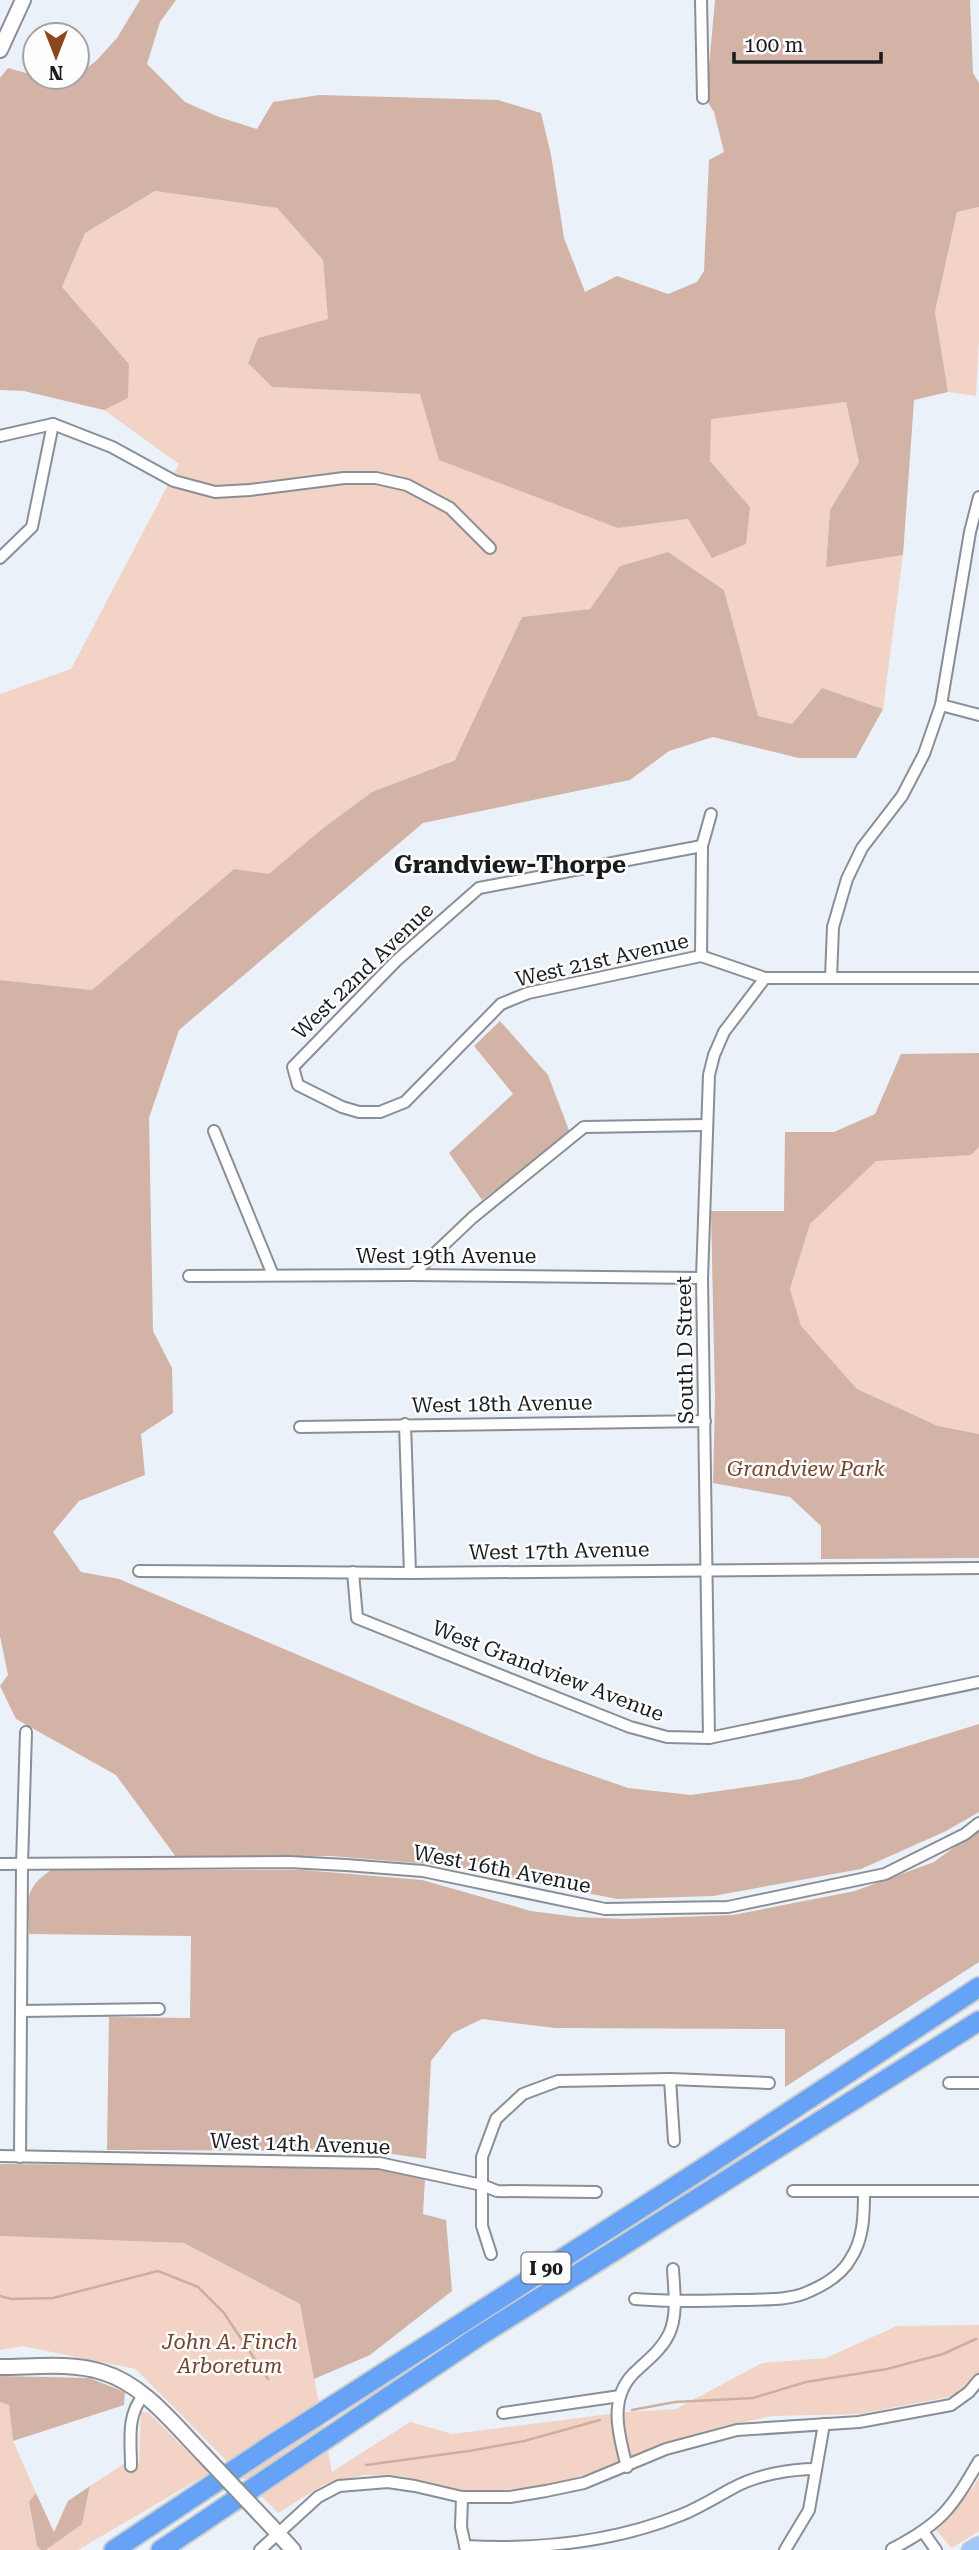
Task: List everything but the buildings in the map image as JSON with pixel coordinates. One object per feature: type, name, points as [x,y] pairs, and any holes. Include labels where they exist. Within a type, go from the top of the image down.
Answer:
[{"type":"highway","name":"I 90","points":[[114,2550],[979,1987]]},
{"type":"highway","name":"I 90","points":[[161,2550],[476,2338],[979,2021]]},
{"type":"main road","points":[[971,2550],[979,2545]]},
{"type":"street","points":[[0,50],[23,0]]},
{"type":"street","points":[[701,0],[703,98]]},
{"type":"street","points":[[0,436],[53,424],[112,447],[174,481],[215,492],[344,478],[376,478],[407,485],[450,508],[490,548]]},
{"type":"street","points":[[0,558],[32,527],[53,424]]},
{"type":"street","points":[[831,978],[833,927],[847,879],[862,848],[902,796],[924,754],[941,705],[967,543],[979,497]]},
{"type":"street","points":[[941,705],[979,715]]},
{"type":"street","points":[[701,956],[702,846],[711,814]]},
{"type":"street","name":"West 22nd Avenue","points":[[293,1067],[396,961],[479,888],[702,846]]},
{"type":"street","name":"West 21st Avenue","points":[[293,1067],[298,1085],[342,1107],[359,1112],[380,1112],[405,1102],[501,1004],[528,993],[701,956],[765,978],[979,978]]},
{"type":"street","name":"South D Street","points":[[709,1738],[702,1278],[709,1075],[724,1032],[765,978]]},
{"type":"street","points":[[412,1275],[472,1218],[584,1127],[706,1125]]},
{"type":"street","points":[[214,1131],[273,1275]]},
{"type":"street","name":"West 19th Avenue","points":[[189,1276],[702,1278]]},
{"type":"street","name":"West 18th Avenue","points":[[300,1427],[705,1422]]},
{"type":"street","points":[[405,1424],[410,1573]]},
{"type":"street","name":"West 17th Avenue","points":[[139,1571],[410,1573],[979,1568]]},
{"type":"street","name":"West Grandview Avenue","points":[[353,1572],[357,1618],[630,1727],[667,1737],[709,1738],[979,1682]]},
{"type":"street","points":[[20,2157],[22,1865],[26,1732]]},
{"type":"street","name":"West 16th Avenue","points":[[0,1864],[289,1862],[346,1865],[423,1871],[605,1909],[728,1908],[885,1874],[965,1834],[979,1823]]},
{"type":"street","points":[[21,2011],[159,2010]]},
{"type":"street","points":[[670,2079],[674,2141]]},
{"type":"street","points":[[491,2254],[482,2225],[482,2157],[496,2119],[523,2094],[558,2081],[670,2079],[769,2083]]},
{"type":"street","points":[[949,2083],[979,2083]]},
{"type":"street","name":"West 14th Avenue","points":[[0,2156],[379,2163],[482,2185],[497,2191],[596,2192]]},
{"type":"street","points":[[793,2191],[979,2191]]},
{"type":"street","points":[[635,2299],[675,2302],[776,2299],[809,2292],[836,2276],[850,2260],[859,2242],[864,2191]]},
{"type":"street","points":[[627,2466],[617,2425],[620,2396],[631,2376],[659,2350],[670,2332],[675,2302],[673,2269]]},
{"type":"street","points":[[0,2367],[88,2368],[116,2377],[144,2395],[293,2550]]},
{"type":"street","points":[[260,2550],[275,2530],[318,2497],[339,2486],[388,2482],[462,2497],[510,2497],[584,2483],[666,2449],[737,2430],[871,2420],[951,2405],[969,2392],[979,2380]]},
{"type":"street","points":[[131,2466],[132,2416],[144,2395]]},
{"type":"street","points":[[503,2413],[620,2396]]},
{"type":"street","points":[[785,2550],[809,2510],[824,2424]]},
{"type":"street","points":[[892,2549],[924,2533],[943,2517],[979,2461]]},
{"type":"street","points":[[462,2497],[461,2527],[465,2548],[555,2546],[612,2537],[683,2515],[735,2486],[797,2469],[816,2469]]},
{"type":"street","points":[[924,2533],[936,2550]]},
{"type":"green space","points":[[140,0],[176,0],[160,22],[147,64],[185,102],[219,117],[257,129],[273,102],[319,95],[498,100],[541,113],[551,155],[564,238],[585,292],[617,276],[668,294],[697,282],[704,271],[709,160],[724,152],[714,112],[706,99],[715,0],[970,0],[973,73],[979,83],[979,207],[957,212],[935,312],[948,392],[914,400],[903,555],[826,567],[830,510],[859,462],[846,402],[711,419],[710,461],[750,507],[746,544],[712,558],[688,519],[618,528],[439,460],[420,394],[272,387],[248,363],[258,338],[328,319],[323,260],[277,208],[155,191],[85,233],[62,287],[129,364],[128,398],[104,410],[24,391],[0,390],[0,78],[8,68],[21,72],[21,91],[91,91],[91,65],[117,38]]},
{"type":"green space","points":[[155,191],[277,208],[323,260],[329,319],[258,338],[248,362],[272,387],[420,394],[618,528],[688,519],[750,507],[710,461],[710,418],[846,402],[859,462],[830,510],[826,566],[903,555],[883,709],[822,688],[792,724],[758,716],[724,590],[668,552],[620,566],[590,609],[522,617],[456,759],[372,792],[322,829],[269,875],[234,869],[92,990],[0,980],[0,694],[71,669],[179,464],[104,410],[127,398],[129,364],[62,287],[85,233]]},
{"type":"green space","points":[[979,207],[979,340],[976,396],[948,392],[935,312],[957,212]]},
{"type":"green space","points":[[668,552],[724,590],[758,716],[792,724],[822,688],[883,709],[856,758],[799,758],[713,737],[669,751],[630,780],[423,823],[179,1030],[149,1118],[153,1331],[172,1368],[173,1413],[141,1434],[145,1475],[79,1501],[53,1532],[81,1572],[119,1579],[539,1757],[628,1788],[691,1795],[801,1779],[979,1724],[979,1812],[946,1831],[861,1869],[713,1896],[617,1899],[452,1866],[331,1856],[176,1857],[116,1775],[16,1719],[0,1686],[8,1675],[0,1636],[0,980],[92,990],[234,869],[269,874],[322,829],[372,792],[455,760],[522,617],[590,609],[620,566]]},
{"type":"green space","points":[[500,1021],[548,1075],[570,1133],[482,1200],[449,1153],[513,1094],[474,1046]]},
{"type":"green space","name":"Grandview Park","points":[[979,1053],[979,1147],[971,1155],[876,1161],[810,1224],[790,1289],[801,1326],[857,1389],[938,1426],[979,1434],[979,1558],[821,1559],[821,1526],[790,1497],[713,1483],[715,1398],[711,1211],[784,1211],[785,1132],[834,1132],[875,1114],[901,1054]]},
{"type":"green space","points":[[979,1147],[979,1434],[938,1426],[857,1389],[801,1327],[790,1289],[810,1224],[876,1160],[971,1155]]},
{"type":"green space","points":[[979,1829],[979,1962],[785,2087],[785,2029],[555,2028],[482,2019],[453,2033],[431,2061],[426,2159],[372,2151],[107,2150],[109,2017],[190,2018],[191,1936],[29,1934],[28,1905],[31,1891],[51,1870],[303,1870],[422,1880],[531,1911],[577,1917],[625,1919],[733,1915],[855,1891],[934,1862]]},
{"type":"green space","points":[[0,2164],[385,2167],[425,2178],[423,2214],[446,2220],[452,2291],[370,2355],[314,2379],[300,2304],[184,2243],[0,2236]]},
{"type":"green space","name":"John A. Finch Arboretum","points":[[0,2236],[184,2243],[300,2304],[332,2472],[410,2422],[452,2434],[626,2412],[676,2409],[762,2363],[826,2358],[897,2326],[979,2325],[979,2376],[973,2376],[966,2387],[954,2396],[859,2414],[772,2416],[720,2427],[674,2440],[591,2473],[547,2486],[476,2492],[435,2487],[403,2476],[364,2475],[323,2485],[278,2513],[136,2369],[22,2346],[0,2350]]},
{"type":"green space","points":[[0,2376],[89,2378],[125,2392],[124,2405],[13,2441],[9,2405],[0,2402]]},
{"type":"green space","points":[[0,2402],[9,2404],[13,2441],[36,2493],[29,2503],[37,2546],[41,2550],[0,2550]]},
{"type":"green space","points":[[141,2412],[148,2412],[209,2473],[78,2550],[46,2550],[82,2524],[90,2486],[125,2463],[139,2464]]},
{"type":"green space","points":[[979,2477],[979,2531],[952,2548],[936,2530]]},
{"type":"green space","points":[[90,2486],[82,2524],[46,2550],[41,2550],[37,2546],[29,2502],[36,2493],[54,2532],[68,2501]]},
{"type":"waterway","points":[[0,2296],[11,2299],[53,2298],[158,2271],[198,2287],[224,2313],[268,2379]]},
{"type":"waterway","points":[[632,2410],[675,2402],[753,2398],[806,2382],[887,2369],[943,2354],[976,2339]]},
{"type":"waterway","points":[[366,2465],[524,2441],[600,2420]]},
{"type":"district","name":"Grandview-Thorpe","points":[[510,865]]}]
